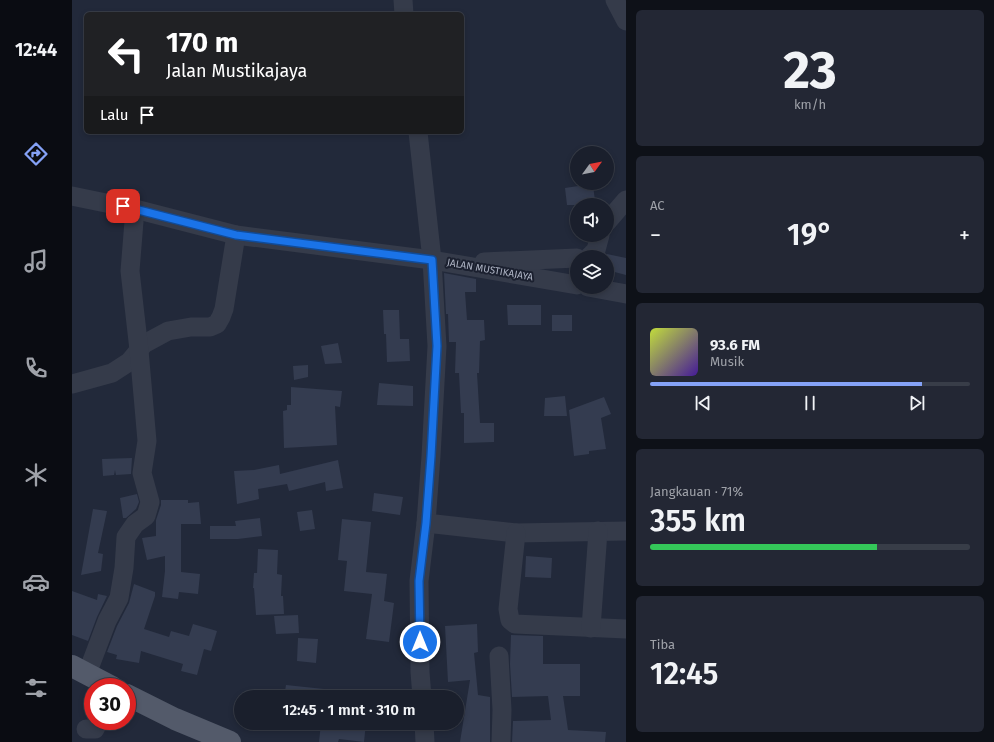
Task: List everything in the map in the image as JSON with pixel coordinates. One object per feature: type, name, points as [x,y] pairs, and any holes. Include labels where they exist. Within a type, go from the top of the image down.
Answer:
[{"type":"main road","points":[[80,670],[95,678]]},
{"type":"main road","points":[[136,699],[175,719],[230,742]]},
{"type":"street","points":[[403,0],[404,12]]},
{"type":"street","points":[[615,0],[626,20]]},
{"type":"street","points":[[418,134],[432,260],[437,346],[426,523],[419,581],[421,690]]},
{"type":"street","name":"JALAN MUSTIKAJAYA","points":[[72,196],[135,209],[236,235],[432,260],[570,284]]},
{"type":"street","points":[[614,214],[626,200]]},
{"type":"street","points":[[80,670],[118,598],[124,568],[126,537],[135,524],[146,516],[150,502],[142,473],[147,441],[130,271],[135,209]]},
{"type":"street","points":[[72,384],[112,373],[129,362],[144,344],[168,331],[191,327],[210,327],[217,324],[224,309],[236,235]]},
{"type":"street","points":[[459,264],[499,260],[570,258]]},
{"type":"street","points":[[614,292],[626,294]]},
{"type":"street","points":[[426,523],[516,533],[626,531]]},
{"type":"street","points":[[591,628],[598,531]]},
{"type":"street","points":[[516,533],[508,609],[510,620],[515,624],[626,629]]},
{"type":"street","points":[[499,656],[502,710],[501,742]]},
{"type":"street","points":[[424,730],[425,742]]},
{"type":"building","points":[[570,187],[570,190],[594,190],[595,198],[570,198],[570,205],[567,205],[565,188]]},
{"type":"building","points":[[614,255],[626,258],[626,275],[614,272]]},
{"type":"building","points":[[444,273],[476,279],[476,292],[465,292],[467,320],[484,320],[485,340],[480,341],[479,373],[477,373],[480,423],[494,423],[494,442],[464,443],[464,413],[461,413],[459,373],[455,373],[456,342],[449,342]]},
{"type":"building","points":[[507,305],[541,305],[541,325],[508,325]]},
{"type":"building","points":[[383,310],[399,310],[400,339],[409,339],[410,361],[387,362]]},
{"type":"building","points":[[552,315],[572,315],[572,331],[552,331]]},
{"type":"building","points":[[338,343],[342,363],[325,364],[321,346]]},
{"type":"building","points":[[308,365],[308,377],[294,380],[293,366]]},
{"type":"building","points":[[379,383],[413,386],[413,406],[377,405]]},
{"type":"building","points":[[291,387],[342,391],[340,407],[335,406],[337,445],[284,448],[283,411],[287,410],[287,405],[291,405]]},
{"type":"building","points":[[565,396],[567,416],[544,416],[545,398]]},
{"type":"building","points":[[604,397],[611,414],[601,418],[606,449],[589,451],[589,454],[574,456],[569,410]]},
{"type":"building","points":[[132,458],[131,474],[116,475],[115,470],[114,475],[103,476],[102,459]]},
{"type":"building","points":[[338,460],[343,488],[326,491],[325,482],[289,491],[287,484],[258,489],[259,499],[237,504],[234,471],[254,470],[279,465],[280,474]]},
{"type":"building","points":[[374,493],[403,497],[400,515],[372,511]]},
{"type":"building","points":[[137,494],[139,502],[136,509],[126,518],[123,518],[120,498]]},
{"type":"building","points":[[161,500],[188,500],[188,503],[199,502],[201,524],[181,524],[181,572],[200,574],[198,594],[179,592],[178,599],[162,597],[165,556],[147,560],[142,538],[156,536],[156,520],[161,505]]},
{"type":"building","points":[[93,509],[107,511],[98,553],[103,554],[101,571],[81,575]]},
{"type":"building","points":[[312,510],[315,529],[300,531],[297,512]]},
{"type":"building","points":[[260,518],[262,536],[238,539],[210,539],[210,526],[236,526],[235,521]]},
{"type":"building","points":[[342,519],[371,522],[366,572],[387,574],[384,601],[394,603],[389,642],[366,639],[372,594],[344,591],[347,561],[338,560]]},
{"type":"building","points":[[258,549],[278,550],[277,574],[282,575],[281,596],[283,596],[284,614],[256,615],[253,588],[254,573],[257,573]]},
{"type":"building","points":[[526,556],[552,558],[551,578],[525,577]]},
{"type":"building","points":[[134,584],[155,592],[144,629],[169,637],[171,631],[189,636],[193,624],[217,631],[211,651],[204,649],[197,675],[181,671],[183,664],[141,651],[139,663],[116,659],[117,655],[107,652],[117,626],[129,603]]},
{"type":"building","points":[[72,591],[97,600],[98,594],[107,596],[88,641],[72,635]]},
{"type":"building","points":[[298,615],[299,633],[276,634],[274,616]]},
{"type":"building","points":[[477,624],[478,652],[474,653],[478,695],[490,697],[490,742],[460,742],[462,730],[464,730],[464,717],[470,680],[448,682],[445,626]]},
{"type":"building","points":[[511,635],[543,636],[543,664],[580,664],[580,696],[563,696],[568,730],[606,732],[605,742],[512,742],[513,721],[551,720],[548,696],[512,697],[510,664]]},
{"type":"building","points":[[298,638],[318,639],[316,663],[297,661]]},
{"type":"building","points":[[286,685],[324,689],[324,690],[285,690]]},
{"type":"building","points":[[320,730],[365,730],[364,742],[339,739],[338,742],[319,742]]},
{"type":"route","points":[[123,206],[236,235],[432,260],[437,346],[426,523],[419,581],[420,642]]}]
